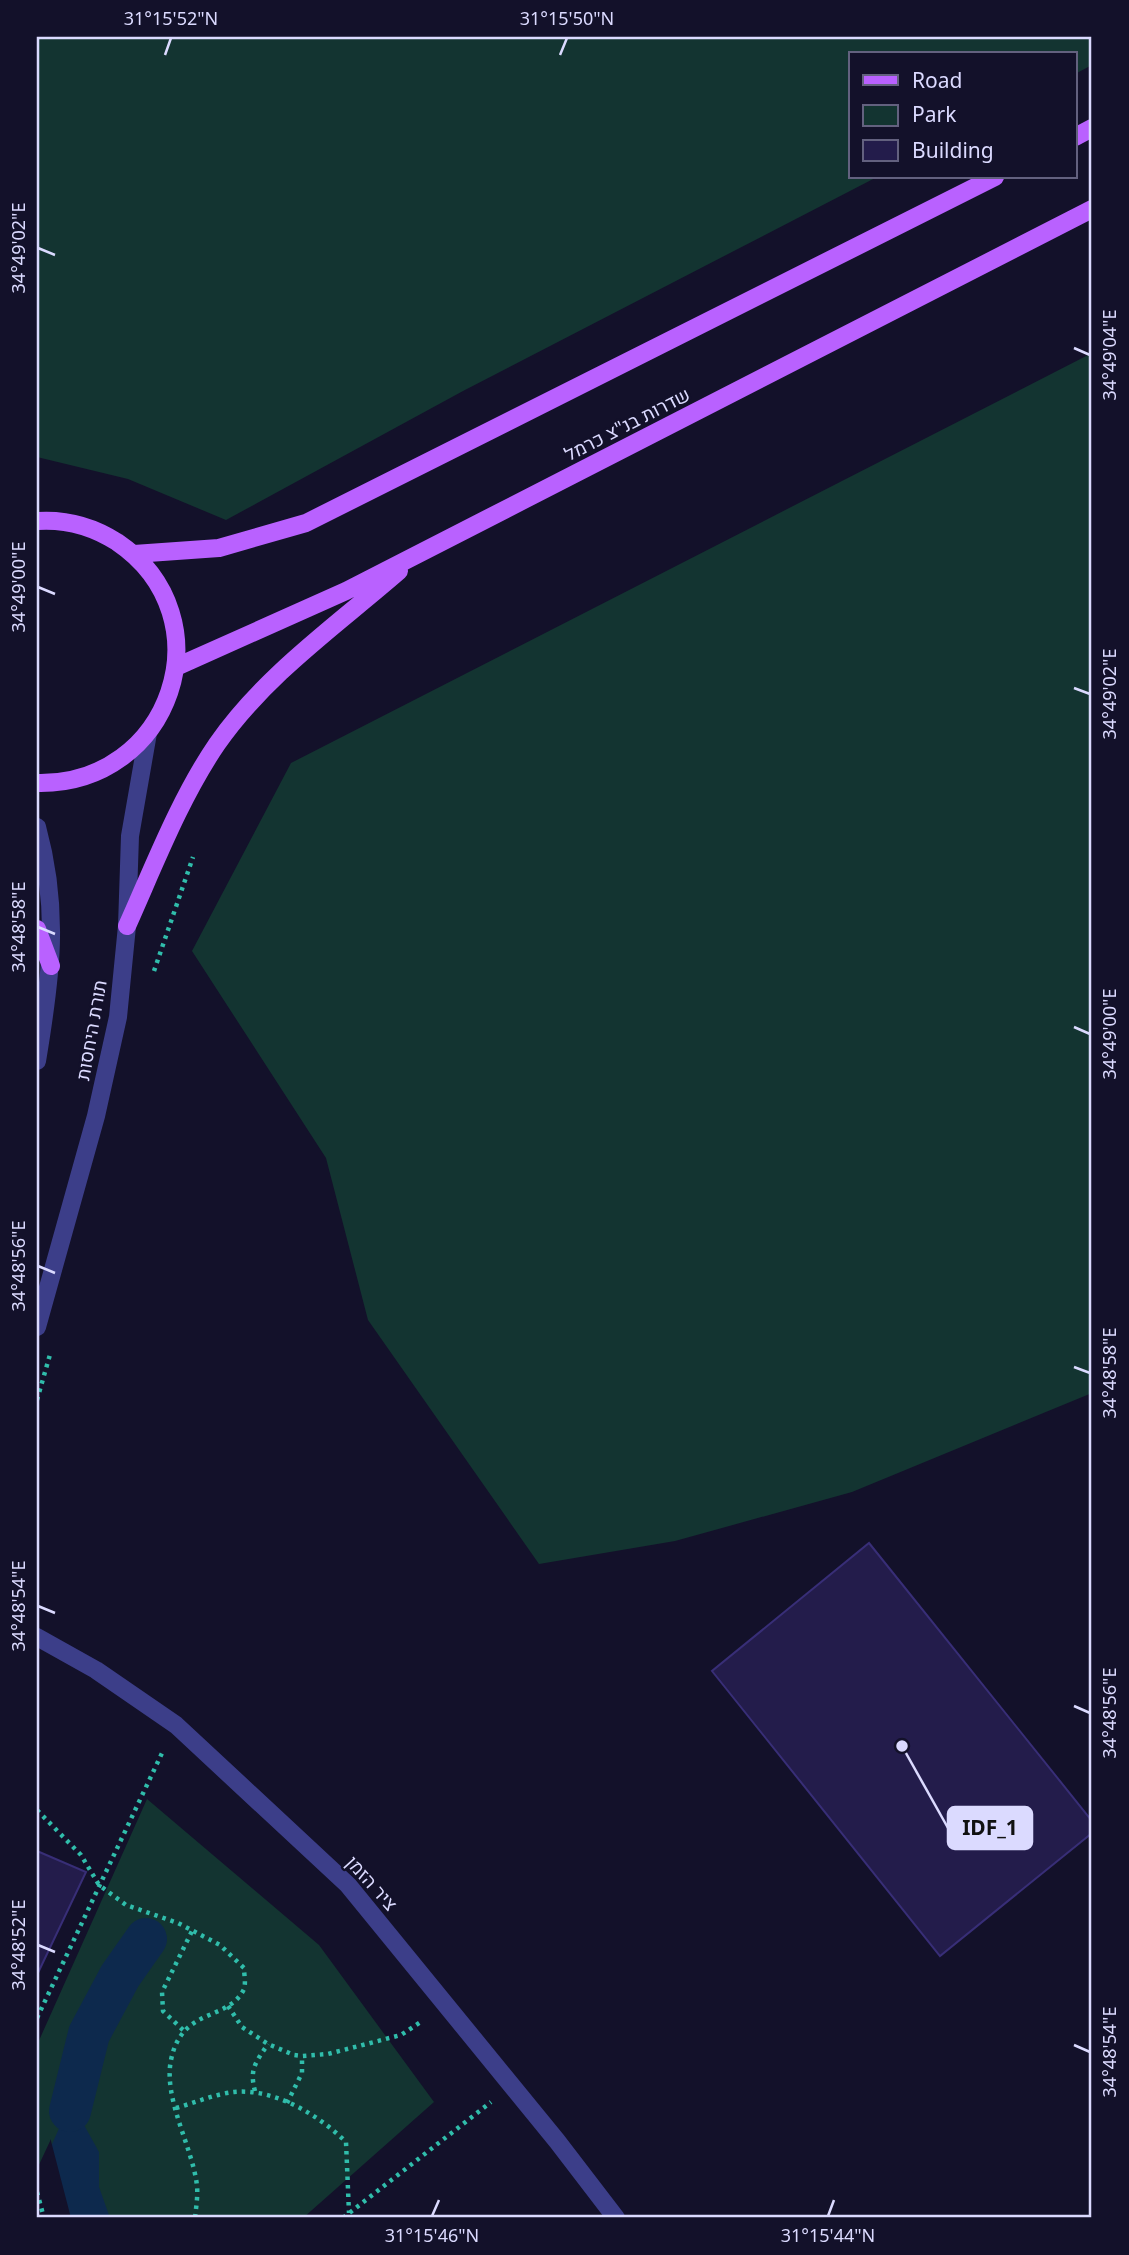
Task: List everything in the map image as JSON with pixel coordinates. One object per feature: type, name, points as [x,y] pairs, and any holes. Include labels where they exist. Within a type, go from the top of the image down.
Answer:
[{"type":"main road","points":[[1076,136],[1092,128]]},
{"type":"main road","points":[[134,554],[219,548],[306,523],[993,178]]},
{"type":"main road","name":"שדרות בנ\"צ כרמל","points":[[176,667],[346,591],[1092,209]]},
{"type":"main road","points":[[37,521],[59,520],[99,531],[134,554],[160,586],[174,625],[176,667],[167,702],[148,733],[124,758],[93,775],[60,784],[37,783]]},
{"type":"main road","points":[[127,926],[177,815],[217,744],[263,688],[423,552]]},
{"type":"main road","points":[[37,929],[51,966]]},
{"type":"street","name":"תורת היחסות","points":[[37,1326],[62,1242],[118,1017],[127,926],[130,836],[148,733]]},
{"type":"street","points":[[37,827],[44,855],[52,923],[51,966],[37,1061]]},
{"type":"street","name":"ציר הזמן","points":[[37,1637],[96,1670],[176,1725],[348,1885],[616,2218]]},
{"type":"path","points":[[37,2018],[176,1725]]},
{"type":"path","points":[[37,1810],[81,1855],[99,1885],[126,1905],[220,1945],[244,1968],[245,1987],[233,2004],[202,2017],[183,2030],[170,2061],[172,2093],[197,2186],[195,2218]]},
{"type":"path","points":[[183,2030],[163,2011],[162,1992],[168,1975],[192,1931]]},
{"type":"path","points":[[228,2006],[242,2027],[268,2044],[302,2056],[328,2054],[401,2035],[447,2005]]},
{"type":"path","points":[[255,2091],[253,2066],[268,2044]]},
{"type":"path","points":[[287,2103],[302,2073],[302,2056]]},
{"type":"path","points":[[343,2218],[511,2086]]},
{"type":"path","points":[[176,2108],[231,2092],[255,2091],[299,2108],[333,2129],[346,2142],[349,2213]]},
{"type":"path","points":[[37,2193],[44,2218]]},
{"type":"green space","points":[[37,37],[1092,37],[1092,65],[1076,73],[1076,52],[849,52],[849,178],[875,178],[463,391],[226,520],[128,479],[37,457]]},
{"type":"green space","points":[[1092,353],[1092,1393],[852,1492],[675,1541],[539,1564],[368,1320],[326,1158],[192,951],[291,763]]},
{"type":"green space","points":[[147,1799],[319,1945],[434,2102],[303,2218],[37,2218],[37,2045]]},
{"type":"water","points":[[73,2105],[99,2152],[99,2187],[110,2218],[37,2218],[37,2178],[61,2124]]},
{"type":"pier","points":[[51,2139],[71,2218],[37,2218],[37,2169]]},
{"type":"building","points":[[869,1543],[1092,1821],[1092,1833],[940,1956],[712,1671]]},
{"type":"building","points":[[37,1851],[86,1872],[37,1975]]},
{"type":"waterway","points":[[70,2111],[89,2034],[120,1976],[146,1939]]},
{"type":"place","name":"IDF_1","points":[[902,1746]]}]
